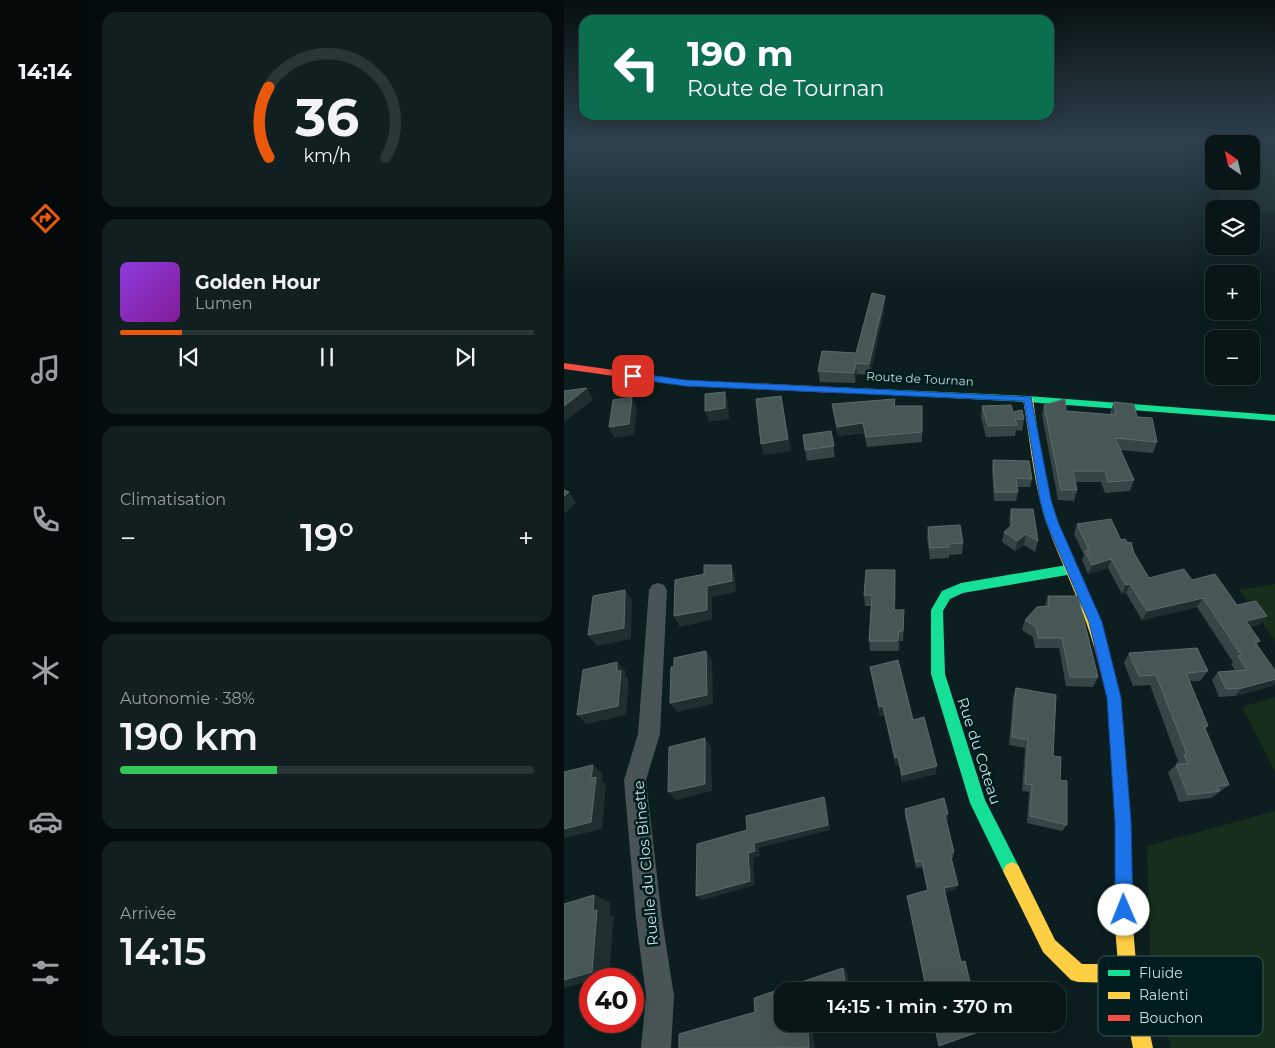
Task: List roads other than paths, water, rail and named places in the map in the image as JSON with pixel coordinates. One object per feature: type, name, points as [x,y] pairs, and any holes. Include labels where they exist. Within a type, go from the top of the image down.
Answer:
[{"type":"street","name":"Route de Tournan","points":[[564,366],[685,383],[1028,399],[1275,418]]},
{"type":"street","points":[[1028,399],[1045,500],[1052,522],[1096,622],[1114,698],[1123,822],[1124,927],[1126,956]]},
{"type":"street","name":"Rue du Coteau","points":[[1073,569],[962,588],[946,595],[937,610],[938,674],[978,803],[1048,946],[1078,973],[1098,973]]},
{"type":"street","name":"Ruelle du Clos Binette","points":[[656,1048],[660,996],[649,919],[635,780],[649,734],[658,590]]}]
